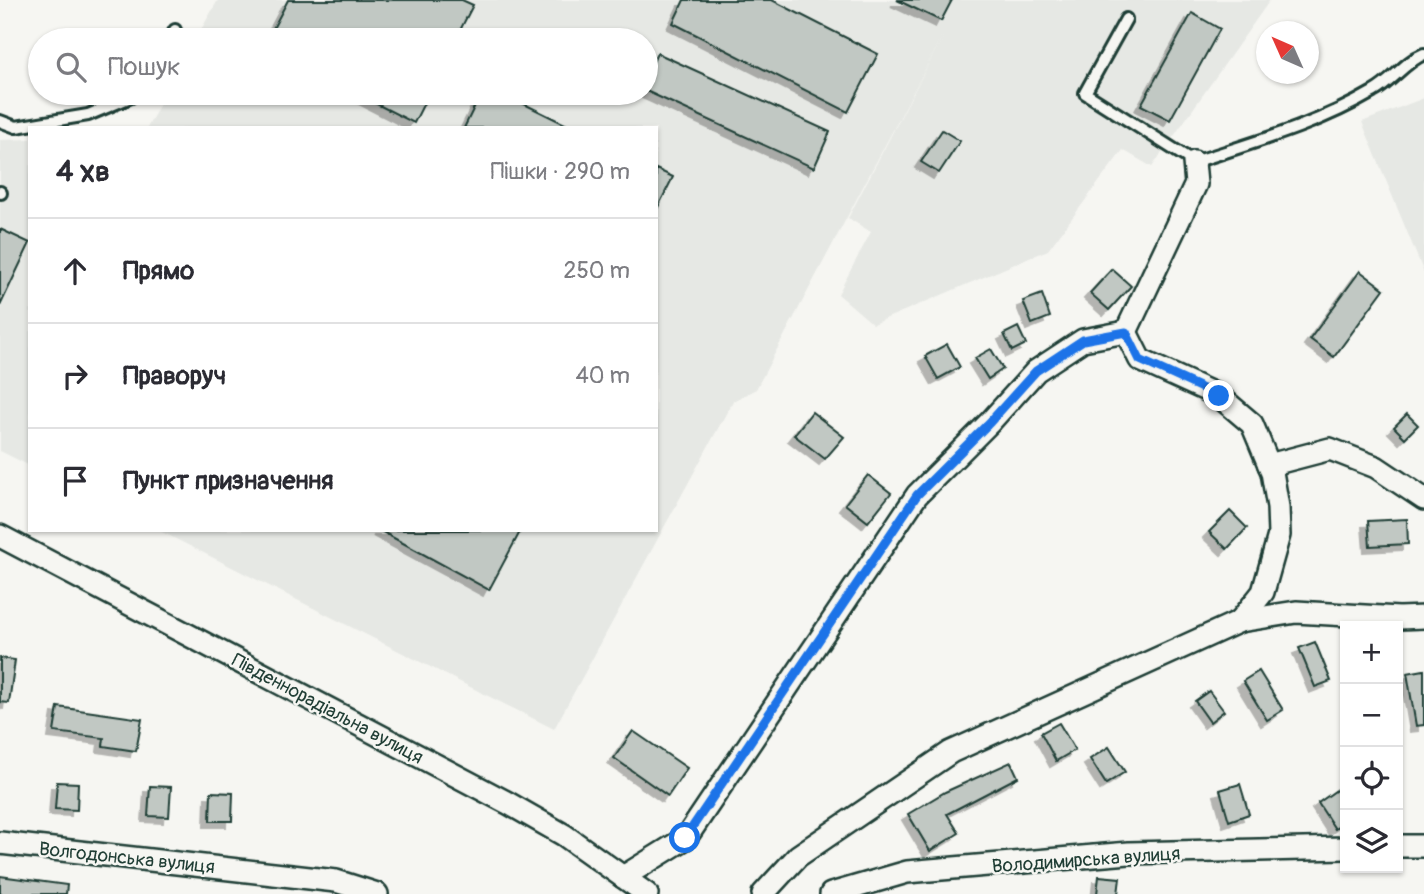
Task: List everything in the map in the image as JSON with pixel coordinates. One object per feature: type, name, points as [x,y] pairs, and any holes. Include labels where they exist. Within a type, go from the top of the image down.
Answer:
[{"type":"street","points":[[1126,332],[1196,184],[1194,162]]},
{"type":"street","points":[[1126,332],[1140,360],[1219,396],[1252,424],[1272,472],[1279,535],[1263,592],[1240,621]]},
{"type":"street","points":[[623,877],[685,838],[917,495],[990,422],[1036,371],[1083,340],[1126,332]]},
{"type":"street","points":[[1269,465],[1330,449],[1376,467],[1424,499]]},
{"type":"street","name":"Південнорадіальна вулиця","points":[[0,536],[508,803],[564,835],[647,894]]},
{"type":"street","points":[[764,894],[798,856],[951,752],[1240,621],[1296,612],[1424,617]]},
{"type":"street","name":"Волгодонська вулиця","points":[[0,843],[335,881],[377,894]]},
{"type":"street","points":[[1403,846],[1424,845]]},
{"type":"street","name":"Володимирська вулиця","points":[[831,894],[907,872],[1129,853],[1340,848]]},
{"type":"lane","points":[[1126,19],[1086,93],[1194,162],[1304,127],[1376,91],[1413,58],[1424,54]]},
{"type":"lane","points":[[0,121],[16,127],[88,115],[112,105]]},
{"type":"shaded area","points":[[218,0],[1270,0],[1152,167],[1123,150],[1048,250],[873,324],[838,294],[871,232],[848,218],[944,34],[756,389],[733,401],[554,729],[162,532],[658,532],[658,126],[148,126],[159,105],[658,105],[658,28],[202,28]]},
{"type":"shaded area","points":[[1424,98],[1424,273],[1362,122]]},
{"type":"shaded area","points":[[28,139],[28,465],[0,451],[0,140]]},
{"type":"building","points":[[288,0],[462,0],[473,5],[461,28],[273,28]]},
{"type":"building","points":[[684,0],[772,0],[878,54],[848,112],[673,23]]},
{"type":"building","points":[[897,0],[952,0],[941,21]]},
{"type":"building","points":[[1192,13],[1220,29],[1170,120],[1141,105]]},
{"type":"building","points":[[658,53],[830,132],[814,168],[658,96]]},
{"type":"building","points":[[379,105],[423,105],[414,123]]},
{"type":"building","points":[[475,105],[526,105],[569,126],[465,126]]},
{"type":"building","points":[[942,130],[960,141],[939,173],[921,162]]},
{"type":"building","points":[[658,170],[673,177],[658,207]]},
{"type":"building","points":[[0,229],[28,242],[28,247],[0,306]]},
{"type":"building","points":[[1112,269],[1131,286],[1109,310],[1090,293]]},
{"type":"building","points":[[1360,271],[1384,289],[1334,357],[1310,339]]},
{"type":"building","points":[[1042,294],[1050,317],[1032,324],[1023,301]]},
{"type":"building","points":[[1018,327],[1026,344],[1012,351],[1004,334]]},
{"type":"building","points":[[947,344],[960,367],[938,379],[925,356]]},
{"type":"building","points":[[991,349],[1003,369],[988,379],[975,358]]},
{"type":"building","points":[[812,412],[844,437],[825,459],[794,435]]},
{"type":"building","points":[[1407,414],[1418,425],[1405,438],[1394,427]]},
{"type":"building","points":[[868,475],[891,493],[868,522],[845,504]]},
{"type":"building","points":[[1230,511],[1247,528],[1227,549],[1209,532]]},
{"type":"building","points":[[1407,519],[1408,544],[1370,546],[1368,521]]},
{"type":"building","points":[[383,532],[520,532],[489,590]]},
{"type":"building","points":[[1315,642],[1331,681],[1315,687],[1299,648]]},
{"type":"building","points":[[0,658],[15,660],[9,703],[0,702]]},
{"type":"building","points":[[1424,670],[1424,725],[1416,726],[1407,673]]},
{"type":"building","points":[[1259,671],[1283,710],[1267,720],[1243,681]]},
{"type":"building","points":[[1209,691],[1224,711],[1210,722],[1195,701]]},
{"type":"building","points":[[58,707],[142,719],[136,751],[103,746],[104,738],[54,732]]},
{"type":"building","points":[[1059,723],[1075,750],[1056,761],[1041,733]]},
{"type":"building","points":[[633,731],[687,768],[668,796],[614,758]]},
{"type":"building","points":[[1109,747],[1125,772],[1106,784],[1090,759]]},
{"type":"building","points":[[1011,762],[1018,777],[947,814],[959,833],[930,851],[908,814],[945,792]]},
{"type":"building","points":[[57,782],[78,783],[77,810],[55,809]]},
{"type":"building","points":[[1240,784],[1249,814],[1229,821],[1220,790]]},
{"type":"building","points":[[150,786],[171,787],[169,817],[148,816]]},
{"type":"building","points":[[1340,788],[1340,826],[1335,829],[1318,803]]},
{"type":"building","points":[[211,792],[233,793],[232,821],[210,821]]},
{"type":"building","points":[[0,876],[67,885],[66,894],[0,894]]},
{"type":"building","points":[[1099,876],[1120,878],[1118,894],[1097,894]]},
{"type":"route","points":[[685,838],[917,495],[990,422],[1036,371],[1083,340],[1126,332],[1140,360],[1219,396]]}]
